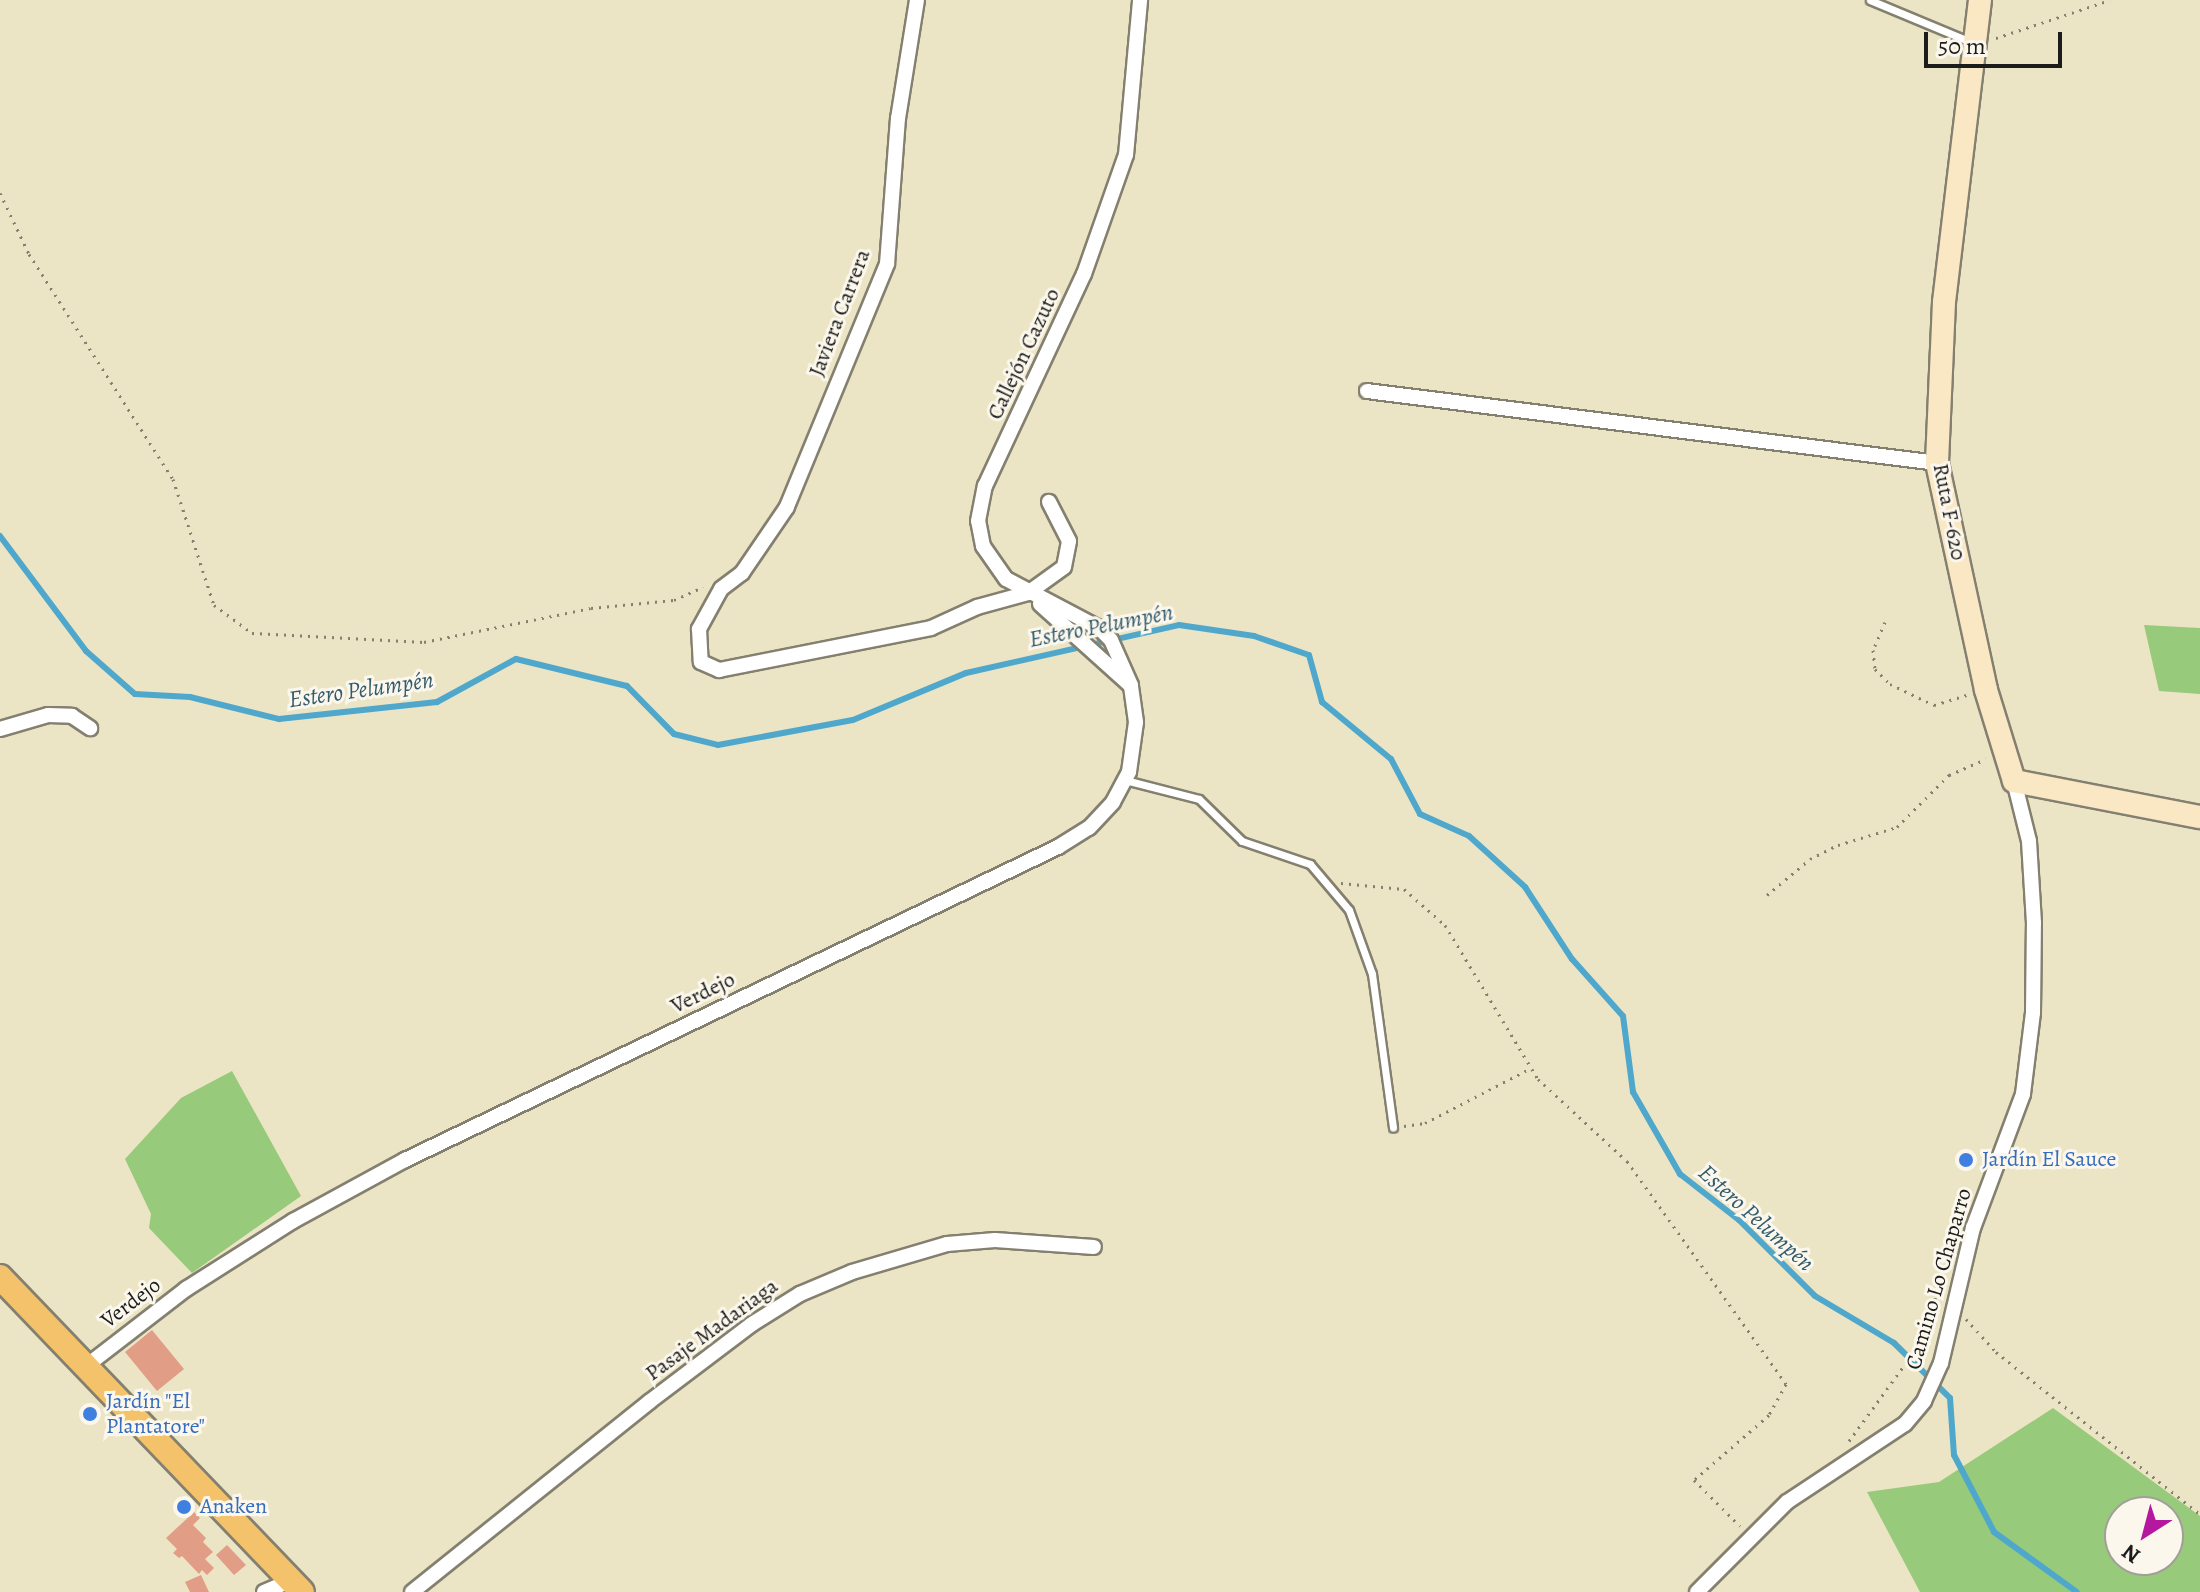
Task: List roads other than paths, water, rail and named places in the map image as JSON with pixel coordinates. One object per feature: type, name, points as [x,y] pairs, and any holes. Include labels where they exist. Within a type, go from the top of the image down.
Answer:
[{"type":"main road","points":[[0,1277],[297,1586]]},
{"type":"street","name":"Javiera Carrera","points":[[917,0],[898,118],[887,264],[787,507],[742,573],[721,589],[699,629],[701,662],[719,670],[931,628],[977,607],[1028,593]]},
{"type":"street","name":"Callejón Cazuto","points":[[1028,593],[1006,579],[989,558],[979,533],[979,509],[985,486],[1084,274],[1126,155],[1140,0]]},
{"type":"street","name":"Ruta F-620","points":[[1980,0],[1944,302],[1937,463],[1986,690],[2014,781]]},
{"type":"street","points":[[1367,391],[1937,463]]},
{"type":"street","points":[[1049,502],[1069,541],[1064,567],[1028,593],[1131,685]]},
{"type":"street","name":"Verdejo","points":[[85,1367],[226,1263],[405,1160],[1074,838],[1102,816],[1125,780],[1136,739],[1131,685],[1111,640],[1099,628],[1028,593]]},
{"type":"street","points":[[0,729],[48,715],[72,716],[90,728]]},
{"type":"street","points":[[2014,781],[2200,817]]},
{"type":"street","name":"Camino Lo Chaparro","points":[[1697,1592],[1787,1502],[1905,1424],[1924,1401],[1941,1363],[1973,1228],[2023,1094],[2033,1013],[2034,923],[2029,841],[2014,781]]},
{"type":"street","name":"Pasaje Madariaga","points":[[412,1592],[649,1402],[752,1324],[800,1294],[852,1272],[947,1244],[995,1240],[1094,1247]]},
{"type":"street","points":[[264,1592],[297,1586]]},
{"type":"lane","points":[[1870,0],[1977,44]]},
{"type":"lane","points":[[1125,780],[1199,799],[1242,841],[1310,864],[1349,910],[1372,974],[1393,1128]]},
{"type":"waterway","name":"Estero Pelumpén","points":[[0,536],[86,651],[135,694],[190,697],[279,719],[437,702],[516,659],[627,686],[674,734],[718,745],[853,720],[966,673],[1179,625],[1254,636],[1309,655],[1322,702],[1391,759],[1420,814],[1469,836],[1525,887],[1572,959],[1623,1016],[1633,1092],[1680,1174],[1739,1220],[1815,1296],[1894,1343],[1950,1398],[1954,1455],[1994,1532],[2077,1592]]},
{"type":"place","name":"Jardín El Sauce","points":[[1966,1160]]},
{"type":"place","name":"Jardín \"El Plantatore\"","points":[[90,1414]]},
{"type":"place","name":"Anaken","points":[[184,1507]]}]
